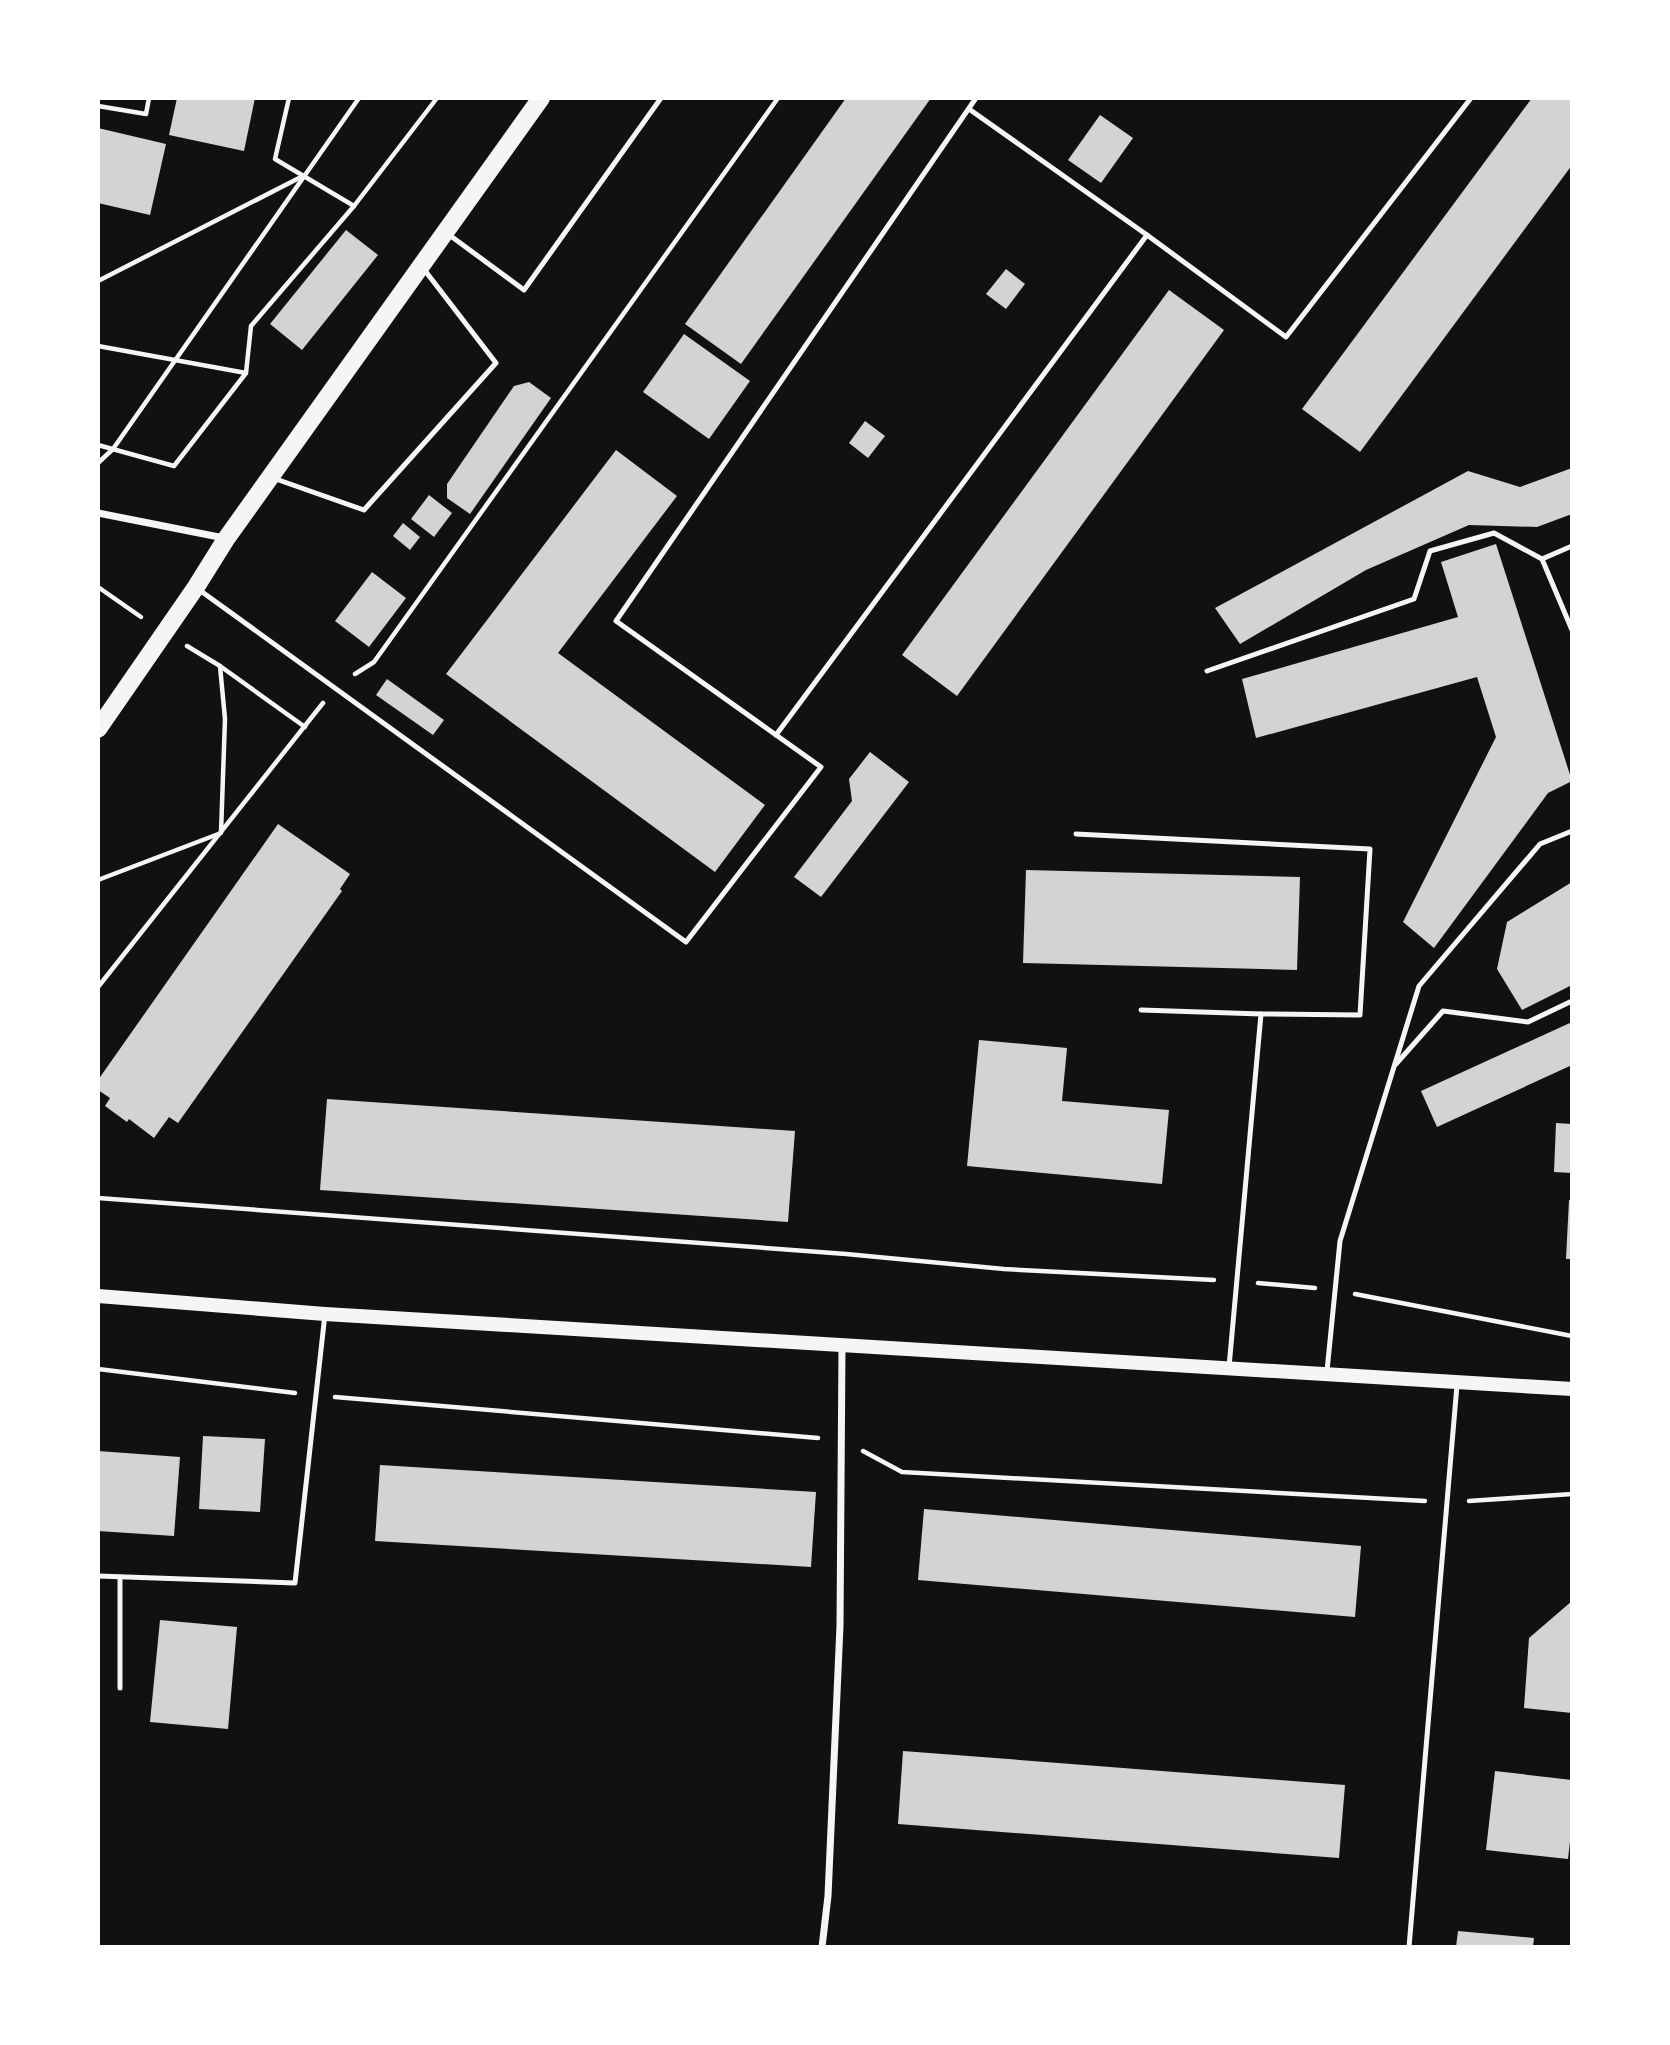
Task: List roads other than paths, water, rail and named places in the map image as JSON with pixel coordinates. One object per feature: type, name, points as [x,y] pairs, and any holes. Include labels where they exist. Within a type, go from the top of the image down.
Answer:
[{"type":"main road","points":[[98,729],[226,539],[541,98]]},
{"type":"main road","points":[[98,1296],[325,1314],[842,1347],[1572,1389]]},
{"type":"street","points":[[98,513],[226,539]]},
{"type":"street","points":[[822,1947],[828,1896],[840,1626],[842,1347]]},
{"type":"lane","points":[[445,232],[524,290],[661,98]]},
{"type":"lane","points":[[196,587],[686,942],[821,767],[616,621],[976,98]]},
{"type":"lane","points":[[969,108],[1286,337],[1471,98]]},
{"type":"lane","points":[[776,735],[1147,235]]},
{"type":"lane","points":[[270,477],[364,510],[496,363],[421,266]]},
{"type":"lane","points":[[1206,671],[1414,599],[1430,551],[1494,533],[1542,559],[1572,630]]},
{"type":"lane","points":[[1542,559],[1572,546]]},
{"type":"lane","points":[[1326,1374],[1340,1241],[1419,986],[1540,844],[1572,831]]},
{"type":"lane","points":[[1076,834],[1370,849],[1360,1015],[1141,1010]]},
{"type":"lane","points":[[1394,1067],[1443,1011],[1528,1022],[1572,1001]]},
{"type":"lane","points":[[1228,1370],[1261,1014]]},
{"type":"lane","points":[[98,1576],[295,1583],[325,1314]]},
{"type":"lane","points":[[1409,1947],[1457,1383]]},
{"type":"lane","points":[[120,1577],[120,1688]]}]
